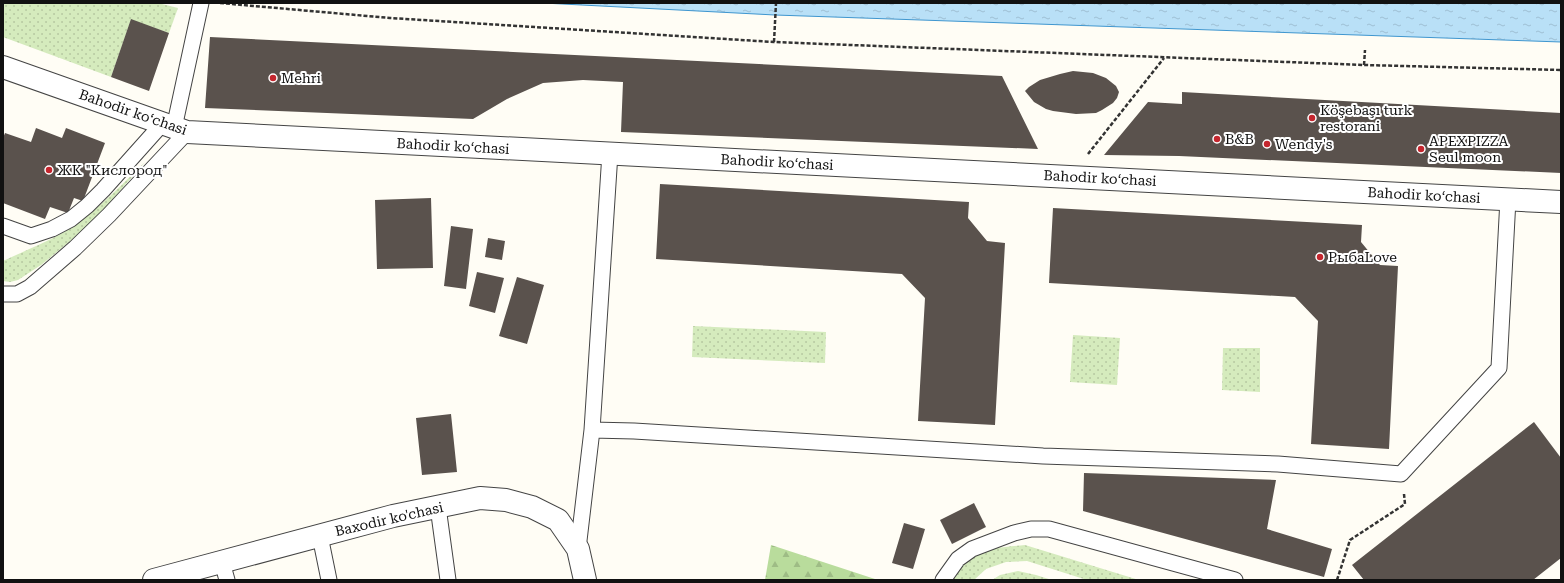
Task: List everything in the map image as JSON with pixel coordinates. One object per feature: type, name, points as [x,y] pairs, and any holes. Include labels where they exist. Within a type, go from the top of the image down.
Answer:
[{"type":"street","name":"Bahodir koʻchasi","points":[[3,67],[174,128],[610,153],[1561,202]]},
{"type":"street","name":"Baxodir ko'chasi","points":[[154,580],[224,571],[320,536],[394,516],[480,498],[506,500],[532,507],[558,520],[578,549],[585,580]]},
{"type":"lane","points":[[3,294],[17,294],[30,287],[75,248],[109,215],[174,128],[202,3]]},
{"type":"lane","points":[[3,226],[31,236],[52,229],[71,219],[174,128]]},
{"type":"lane","points":[[578,549],[592,430],[610,153]]},
{"type":"lane","points":[[592,430],[634,431],[1043,456],[1278,464],[1401,474],[1499,368],[1508,199]]},
{"type":"lane","points":[[438,507],[448,580]]},
{"type":"lane","points":[[943,580],[958,560],[972,549],[1014,533],[1032,529],[1049,529],[1235,580]]},
{"type":"lane","points":[[320,536],[329,580]]},
{"type":"path","points":[[219,3],[390,18],[774,42],[1364,65],[1561,70]]},
{"type":"path","points":[[774,42],[776,3]]},
{"type":"path","points":[[1364,65],[1365,50]]},
{"type":"path","points":[[1070,177],[1164,57]]},
{"type":"path","points":[[1336,580],[1350,540],[1405,504],[1401,474]]},
{"type":"green space","points":[[3,3],[158,3],[178,8],[169,33],[131,20],[111,77],[3,37]]},
{"type":"green space","points":[[145,162],[100,214],[80,233],[41,265],[18,280],[10,282],[3,281],[3,261],[47,241],[72,227],[101,204]]},
{"type":"green space","points":[[693,326],[826,332],[825,363],[692,357]]},
{"type":"green space","points":[[1073,335],[1120,338],[1117,385],[1070,382]]},
{"type":"green space","points":[[1223,348],[1260,348],[1260,392],[1222,390]]},
{"type":"green space","points":[[771,545],[878,580],[765,580]]},
{"type":"green space","points":[[1025,545],[1139,580],[1087,580],[1027,561],[1006,562],[986,569],[974,580],[951,580],[965,563],[978,554],[1001,547]]},
{"type":"green space","points":[[1018,571],[1052,580],[992,580],[1000,575]]},
{"type":"water","points":[[543,3],[1561,3],[1561,42],[775,15]]},
{"type":"building","points":[[131,19],[169,33],[149,91],[111,77]]},
{"type":"building","points":[[210,37],[1002,76],[1038,149],[621,132],[623,82],[583,80],[543,83],[507,99],[473,119],[205,108]]},
{"type":"building","points":[[1073,71],[1093,73],[1106,78],[1116,86],[1119,92],[1117,98],[1113,103],[1096,113],[1076,114],[1046,109],[1034,102],[1025,91],[1040,80]]},
{"type":"building","points":[[1182,92],[1561,113],[1561,173],[1179,156],[1104,155],[1148,102],[1182,104]]},
{"type":"building","name":"ЖК \"Кислород\"","points":[[36,128],[62,138],[66,128],[105,143],[83,201],[74,198],[68,213],[50,207],[45,219],[3,203],[3,138],[5,133],[31,142]]},
{"type":"building","points":[[660,184],[969,202],[968,218],[987,241],[1005,243],[995,425],[918,421],[925,298],[902,274],[656,259]]},
{"type":"building","points":[[431,198],[433,268],[377,269],[375,200]]},
{"type":"building","points":[[1053,208],[1362,225],[1361,242],[1380,265],[1398,266],[1389,449],[1311,444],[1318,321],[1295,297],[1049,283]]},
{"type":"building","points":[[451,226],[473,229],[466,289],[444,286]]},
{"type":"building","points":[[488,238],[505,241],[502,260],[485,257]]},
{"type":"building","points":[[477,272],[504,278],[495,313],[469,306]]},
{"type":"building","points":[[517,277],[544,285],[527,344],[499,336]]},
{"type":"building","points":[[451,414],[457,472],[422,475],[416,418]]},
{"type":"building","points":[[1534,422],[1561,458],[1561,558],[1533,580],[1364,580],[1352,565]]},
{"type":"building","points":[[1084,473],[1276,480],[1267,529],[1332,549],[1324,577],[1083,511]]},
{"type":"building","points":[[974,503],[986,527],[952,544],[940,520]]},
{"type":"building","points":[[904,523],[925,529],[913,569],[892,563]]},
{"type":"place","name":"Mehri","points":[[273,78]]},
{"type":"place","name":"Köşebaşı turk restorani","points":[[1312,118]]},
{"type":"place","name":"B&B","points":[[1217,139]]},
{"type":"place","name":"Wendy's","points":[[1267,144]]},
{"type":"place","name":"APEXPIZZA Seul moon","points":[[1421,149]]},
{"type":"place","name":"ЖК \"Кислород\"","points":[[49,170]]},
{"type":"place","name":"РыбаLove","points":[[1320,257]]}]
